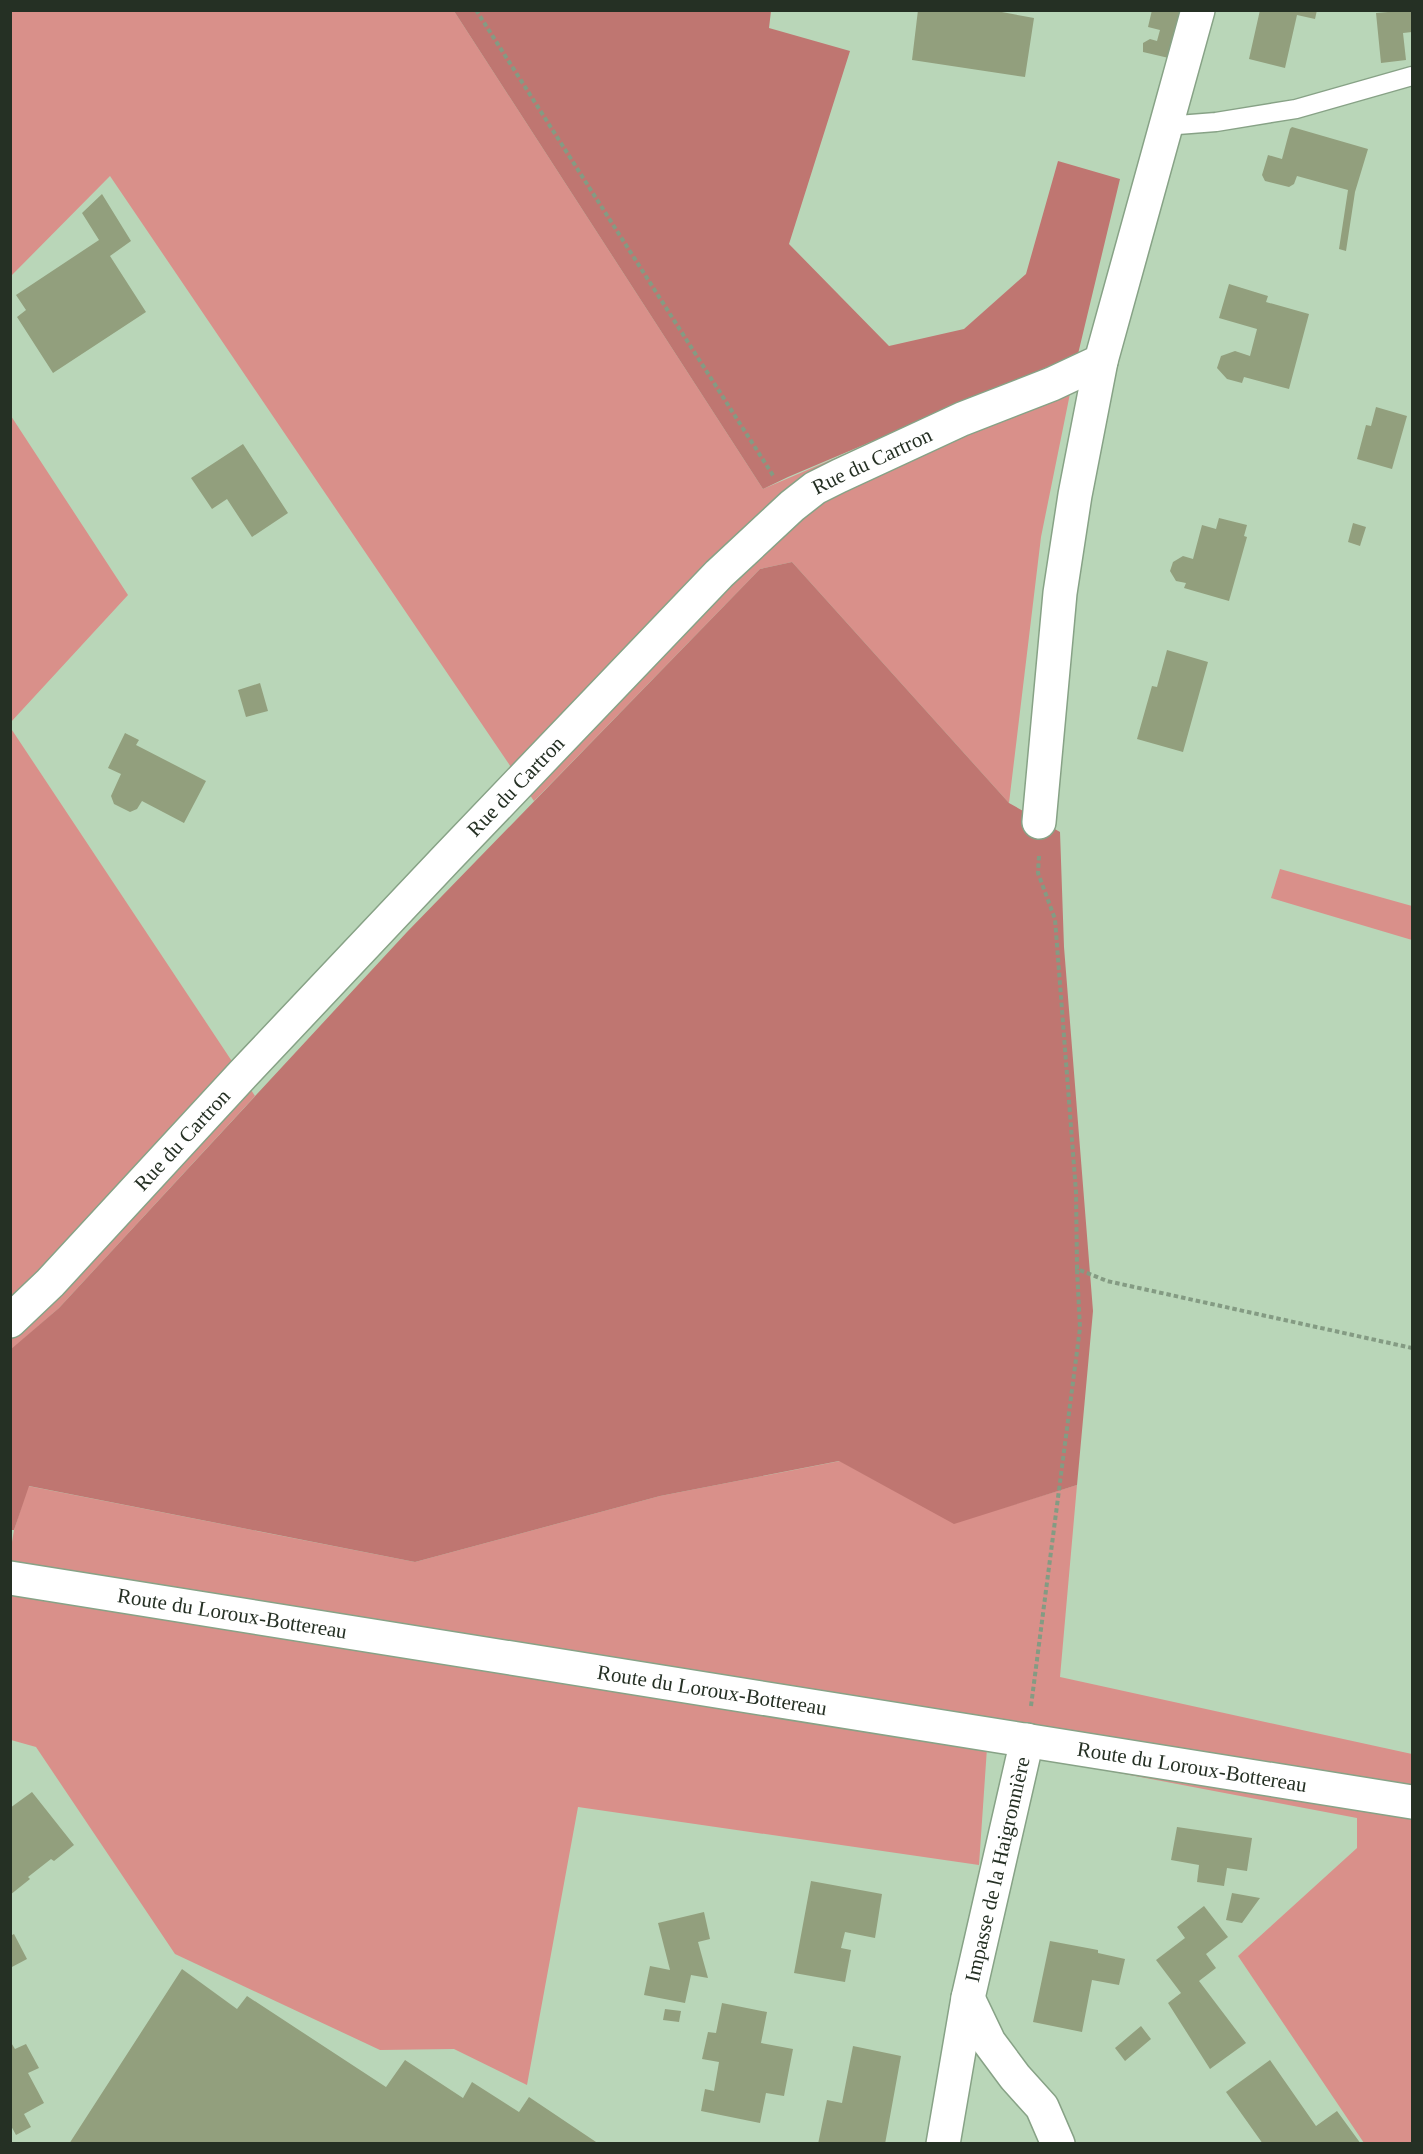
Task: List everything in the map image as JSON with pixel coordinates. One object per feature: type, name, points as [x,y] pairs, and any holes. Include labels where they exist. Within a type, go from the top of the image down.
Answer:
[{"type":"street","points":[[1039,822],[1060,593],[1076,484],[1101,361],[1198,10]]},
{"type":"street","name":"Rue du Cartron","points":[[10,1321],[50,1283],[243,1074],[719,574],[792,506],[815,488],[839,476],[963,419],[1052,384],[1101,361]]},
{"type":"street","name":"Route du Loroux-Bottereau","points":[[10,1578],[1413,1802]]},
{"type":"street","name":"Impasse de la Haigronnière","points":[[943,2144],[968,1998],[1027,1740]]},
{"type":"street","name":"Impasse de la Haigronnière","points":[[968,1998],[989,2042],[1015,2077],[1042,2107],[1058,2144]]},
{"type":"lane","points":[[1165,126],[1216,122],[1296,110],[1413,76]]},
{"type":"path","points":[[476,10],[792,506]]},
{"type":"path","points":[[1027,1740],[1080,1328],[1076,1192],[1055,919],[1038,873],[1039,822]]},
{"type":"path","points":[[1077,1269],[1107,1281],[1413,1348]]},
{"type":"shaded area","points":[[11,11],[454,11],[763,489],[1078,354],[1041,537],[1009,803],[792,562],[760,569],[534,801],[110,176],[11,276]]},
{"type":"shaded area","points":[[454,11],[771,11],[769,28],[850,51],[789,244],[889,346],[964,329],[1026,274],[1058,161],[1120,179],[1078,354],[763,489]]},
{"type":"shaded area","points":[[11,416],[128,595],[10,722]]},
{"type":"shaded area","points":[[792,562],[1009,803],[1060,832],[1064,947],[1093,1311],[1077,1485],[954,1524],[839,1461],[660,1496],[415,1562],[29,1486],[14,1530],[10,1530],[10,1350],[59,1308],[407,932],[760,569]]},
{"type":"shaded area","points":[[10,727],[255,1096],[59,1308],[11,1350]]},
{"type":"shaded area","points":[[1280,869],[1412,906],[1412,940],[1271,898]]},
{"type":"shaded area","points":[[840,1461],[954,1523],[1077,1485],[1060,1677],[1412,1754],[1412,2143],[1364,2143],[1238,1956],[1357,1848],[1357,1818],[987,1748],[979,1865],[578,1807],[527,2085],[454,2049],[380,2050],[175,1954],[36,1747],[11,1740],[11,1548],[14,1530],[28,1486],[415,1562],[660,1496]]},
{"type":"building","points":[[918,10],[991,10],[1034,18],[1025,77],[912,60]]},
{"type":"building","points":[[1152,10],[1185,10],[1173,59],[1143,52],[1143,43],[1150,39],[1157,41],[1160,30],[1148,27]]},
{"type":"building","points":[[1260,10],[1317,10],[1315,19],[1297,15],[1285,68],[1249,59]]},
{"type":"building","points":[[1412,10],[1412,32],[1403,33],[1406,60],[1381,63],[1376,13]]},
{"type":"building","points":[[1292,127],[1368,149],[1355,192],[1346,251],[1339,249],[1348,190],[1297,176],[1294,184],[1289,187],[1265,181],[1262,175],[1268,155],[1282,159]]},
{"type":"building","points":[[102,194],[131,241],[110,256],[146,312],[53,373],[17,317],[26,310],[16,295],[99,240],[82,213]]},
{"type":"building","points":[[1229,284],[1268,296],[1266,302],[1309,314],[1289,389],[1244,377],[1242,383],[1227,379],[1217,368],[1221,356],[1235,351],[1250,356],[1257,329],[1219,318]]},
{"type":"building","points":[[1376,407],[1407,416],[1392,469],[1357,459],[1366,425],[1371,426]]},
{"type":"building","points":[[243,444],[288,513],[252,537],[227,499],[212,509],[191,478]]},
{"type":"building","points":[[1219,518],[1247,525],[1244,536],[1247,537],[1229,601],[1184,588],[1186,583],[1176,581],[1170,571],[1173,562],[1183,556],[1193,559],[1202,525],[1216,529]]},
{"type":"building","points":[[1353,523],[1366,527],[1360,546],[1348,542]]},
{"type":"building","points":[[1167,650],[1208,662],[1183,752],[1137,739],[1152,686],[1157,687]]},
{"type":"building","points":[[260,683],[268,711],[246,717],[238,690]]},
{"type":"building","points":[[125,733],[139,740],[136,745],[206,781],[184,823],[142,801],[137,809],[130,812],[114,804],[111,796],[121,774],[108,768]]},
{"type":"building","points":[[32,1792],[74,1845],[54,1861],[51,1859],[10,1895],[10,1808]]},
{"type":"building","points":[[1177,1827],[1252,1838],[1247,1871],[1227,1868],[1224,1886],[1197,1882],[1199,1865],[1171,1860]]},
{"type":"building","points":[[811,1881],[882,1894],[875,1938],[845,1932],[841,1948],[851,1950],[845,1982],[794,1973]]},
{"type":"building","points":[[1232,1893],[1260,1898],[1242,1923],[1226,1920]]},
{"type":"building","points":[[1204,1906],[1228,1937],[1206,1954],[1216,1968],[1199,1981],[1246,2043],[1210,2069],[1168,2003],[1181,1993],[1156,1960],[1185,1938],[1177,1927]]},
{"type":"building","points":[[704,1912],[710,1939],[698,1942],[708,1978],[691,1975],[685,2003],[644,1995],[650,1966],[670,1970],[658,1923]]},
{"type":"building","points":[[14,1934],[27,1959],[10,1968],[10,1936]]},
{"type":"building","points":[[1050,1941],[1098,1950],[1098,1953],[1125,1959],[1119,1985],[1092,1980],[1082,2032],[1033,2022]]},
{"type":"building","points":[[182,1969],[237,2009],[247,1996],[386,2087],[405,2060],[463,2098],[472,2082],[519,2112],[529,2097],[599,2144],[69,2144]]},
{"type":"building","points":[[722,2003],[767,2012],[761,2043],[793,2049],[784,2096],[766,2093],[760,2123],[701,2111],[705,2089],[714,2091],[719,2062],[702,2059],[708,2032],[716,2033]]},
{"type":"building","points":[[665,2009],[681,2011],[679,2022],[663,2020]]},
{"type":"building","points":[[1141,2026],[1151,2039],[1125,2061],[1115,2048]]},
{"type":"building","points":[[10,2041],[15,2049],[26,2044],[39,2068],[28,2073],[44,2103],[24,2114],[31,2127],[16,2135],[10,2124]]},
{"type":"building","points":[[853,2046],[901,2056],[885,2144],[818,2144],[827,2100],[842,2103]]},
{"type":"building","points":[[1270,2060],[1316,2126],[1337,2111],[1361,2144],[1263,2144],[1226,2092]]}]
